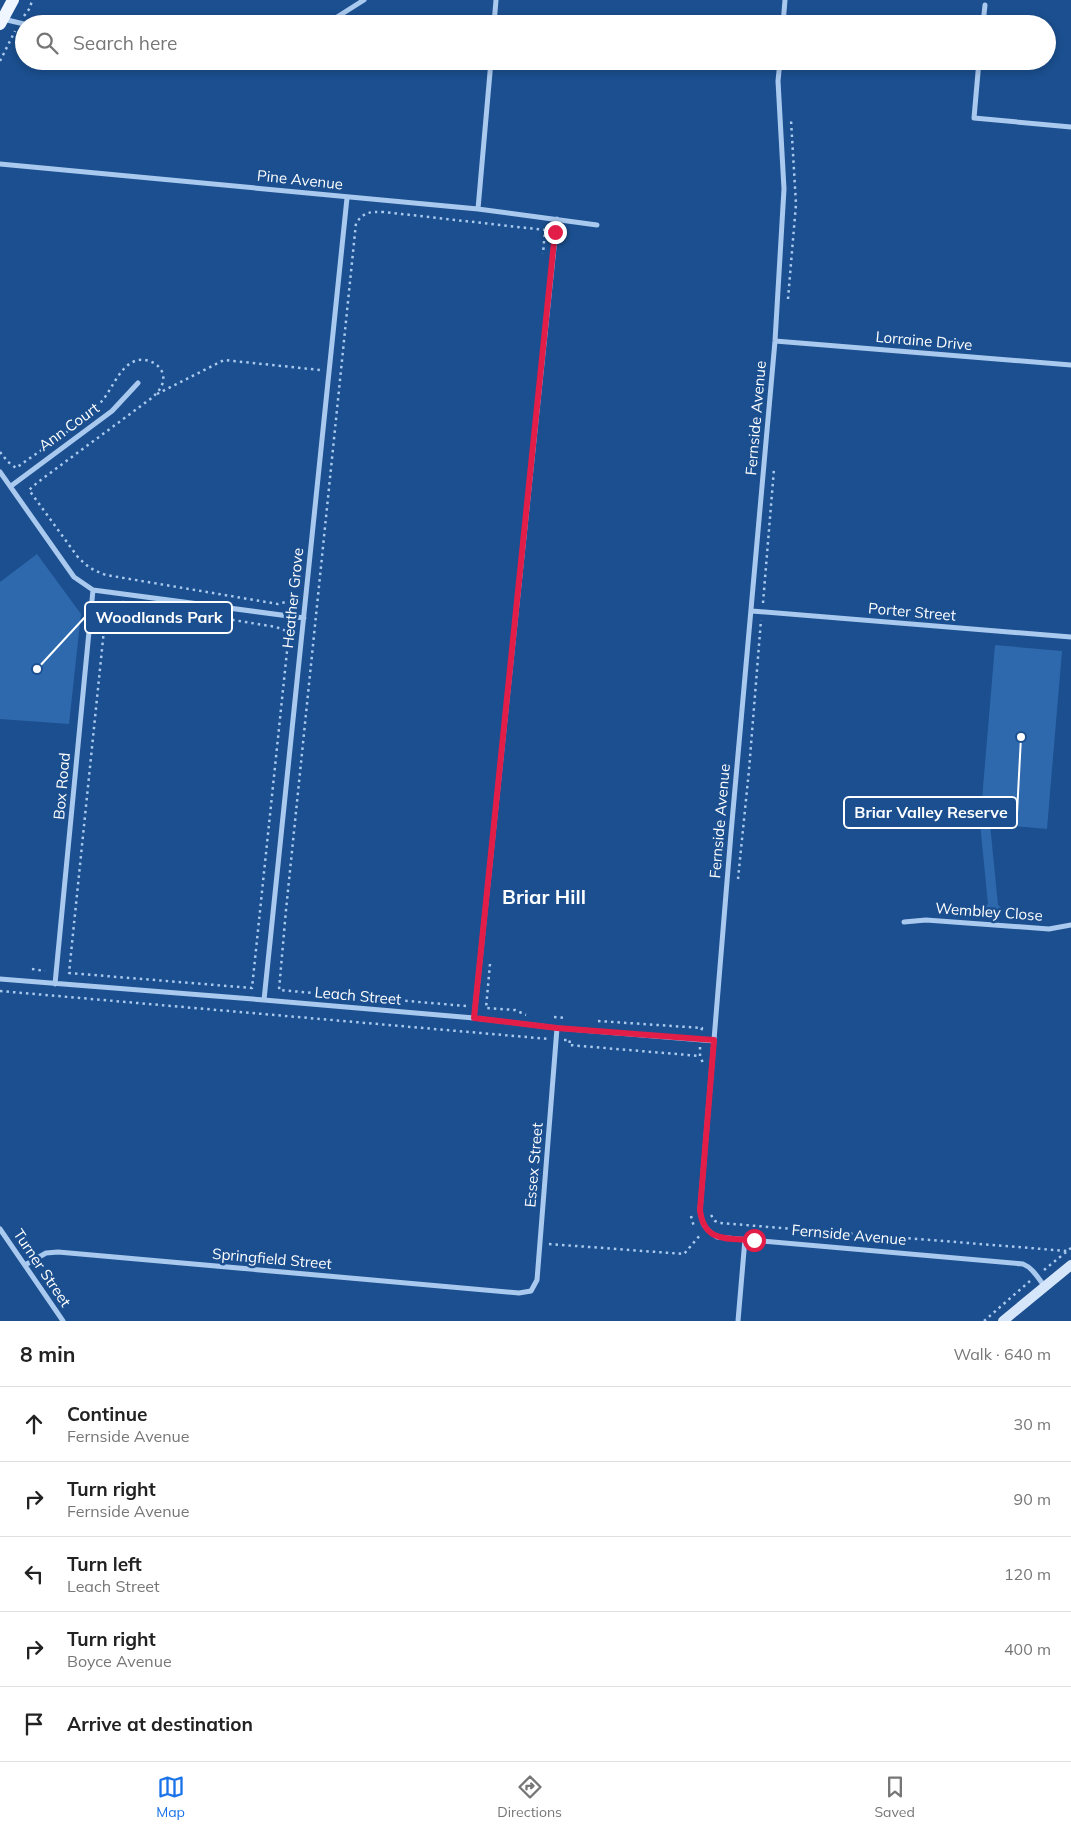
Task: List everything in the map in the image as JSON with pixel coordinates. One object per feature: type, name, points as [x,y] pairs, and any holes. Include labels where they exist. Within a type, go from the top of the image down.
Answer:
[{"type":"main road","points":[[2,22],[13,0]]},
{"type":"street","points":[[340,15],[364,0]]},
{"type":"street","points":[[495,15],[496,0]]},
{"type":"street","points":[[784,15],[785,0]]},
{"type":"street","points":[[984,15],[985,5]]},
{"type":"street","points":[[2,22],[15,23]]},
{"type":"street","points":[[478,209],[490,70]]},
{"type":"street","name":"Fernside Avenue","points":[[779,70],[778,81],[784,189],[775,341],[731,833],[700,1210],[701,1221],[705,1229],[716,1237],[1023,1264],[1029,1266],[1045,1286]]},
{"type":"street","points":[[979,70],[974,118],[1071,127]]},
{"type":"street","name":"Pine Avenue","points":[[0,164],[478,209],[597,225]]},
{"type":"street","name":"Heather Grove","points":[[264,1000],[347,198]]},
{"type":"street","points":[[474,1018],[557,219]]},
{"type":"street","name":"Lorraine Drive","points":[[775,341],[1071,365]]},
{"type":"street","name":"Ann Court","points":[[10,486],[112,411],[138,383]]},
{"type":"street","points":[[0,472],[74,577],[93,590],[304,618]]},
{"type":"street","name":"Box Road","points":[[55,984],[93,590]]},
{"type":"street","name":"Porter Street","points":[[752,611],[1071,637]]},
{"type":"street","name":"Wembley Close","points":[[904,922],[926,920],[1048,929],[1071,925]]},
{"type":"street","name":"Leach Street","points":[[0,979],[264,1000],[474,1018],[557,1028],[714,1040]]},
{"type":"street","name":"Essex Street","points":[[519,1293],[531,1291],[537,1280],[557,1028]]},
{"type":"street","name":"Turner Street","points":[[0,1229],[63,1321]]},
{"type":"street","points":[[738,1321],[745,1239]]},
{"type":"street","name":"Springfield Street","points":[[26,1265],[46,1253],[58,1252],[519,1293]]},
{"type":"street","points":[[1003,1321],[1071,1265]]},
{"type":"path","points":[[788,302],[796,204],[790,119]]},
{"type":"path","points":[[466,1000],[464,1005],[279,990],[356,223],[363,214],[384,212],[545,230],[542,262]]},
{"type":"path","points":[[0,452],[16,468],[89,414],[103,400],[127,365],[135,360],[143,359],[152,362],[159,367],[164,381],[160,390],[29,490],[76,556],[96,572],[278,604],[293,600],[294,604]]},
{"type":"path","points":[[155,395],[224,360],[329,370]]},
{"type":"path","points":[[737,887],[749,770],[774,464]]},
{"type":"path","points":[[123,602],[276,627],[290,632],[252,988],[69,973],[106,610],[113,605],[123,602]]},
{"type":"path","points":[[32,969],[44,970]]},
{"type":"path","points":[[0,991],[570,1040],[569,1045],[700,1056]]},
{"type":"path","points":[[486,1008],[515,1010],[535,1015]]},
{"type":"path","points":[[545,1016],[574,1019]]},
{"type":"path","points":[[593,1021],[702,1028],[700,1056],[704,1067]]},
{"type":"path","points":[[692,1207],[691,1222],[704,1241]]},
{"type":"path","points":[[709,1210],[712,1218],[720,1223],[1067,1251]]},
{"type":"path","points":[[540,1243],[684,1254],[705,1229]]},
{"type":"path","points":[[984,1321],[1071,1248]]},
{"type":"shaded area","points":[[37,554],[81,614],[69,724],[0,719],[0,582]]},
{"type":"shaded area","points":[[995,645],[1062,651],[1047,829],[990,824],[998,905],[1005,911],[983,909],[988,904],[980,823]]},
{"type":"place","name":"Woodlands Park","points":[[37,669]]},
{"type":"place","name":"Briar Valley Reserve","points":[[1021,737]]},
{"type":"district","name":"Briar Hill","points":[[544,897]]},
{"type":"route","points":[[555,232],[474,1018],[557,1028],[714,1040],[700,1210],[701,1221],[705,1229],[716,1237],[754,1240]]}]
